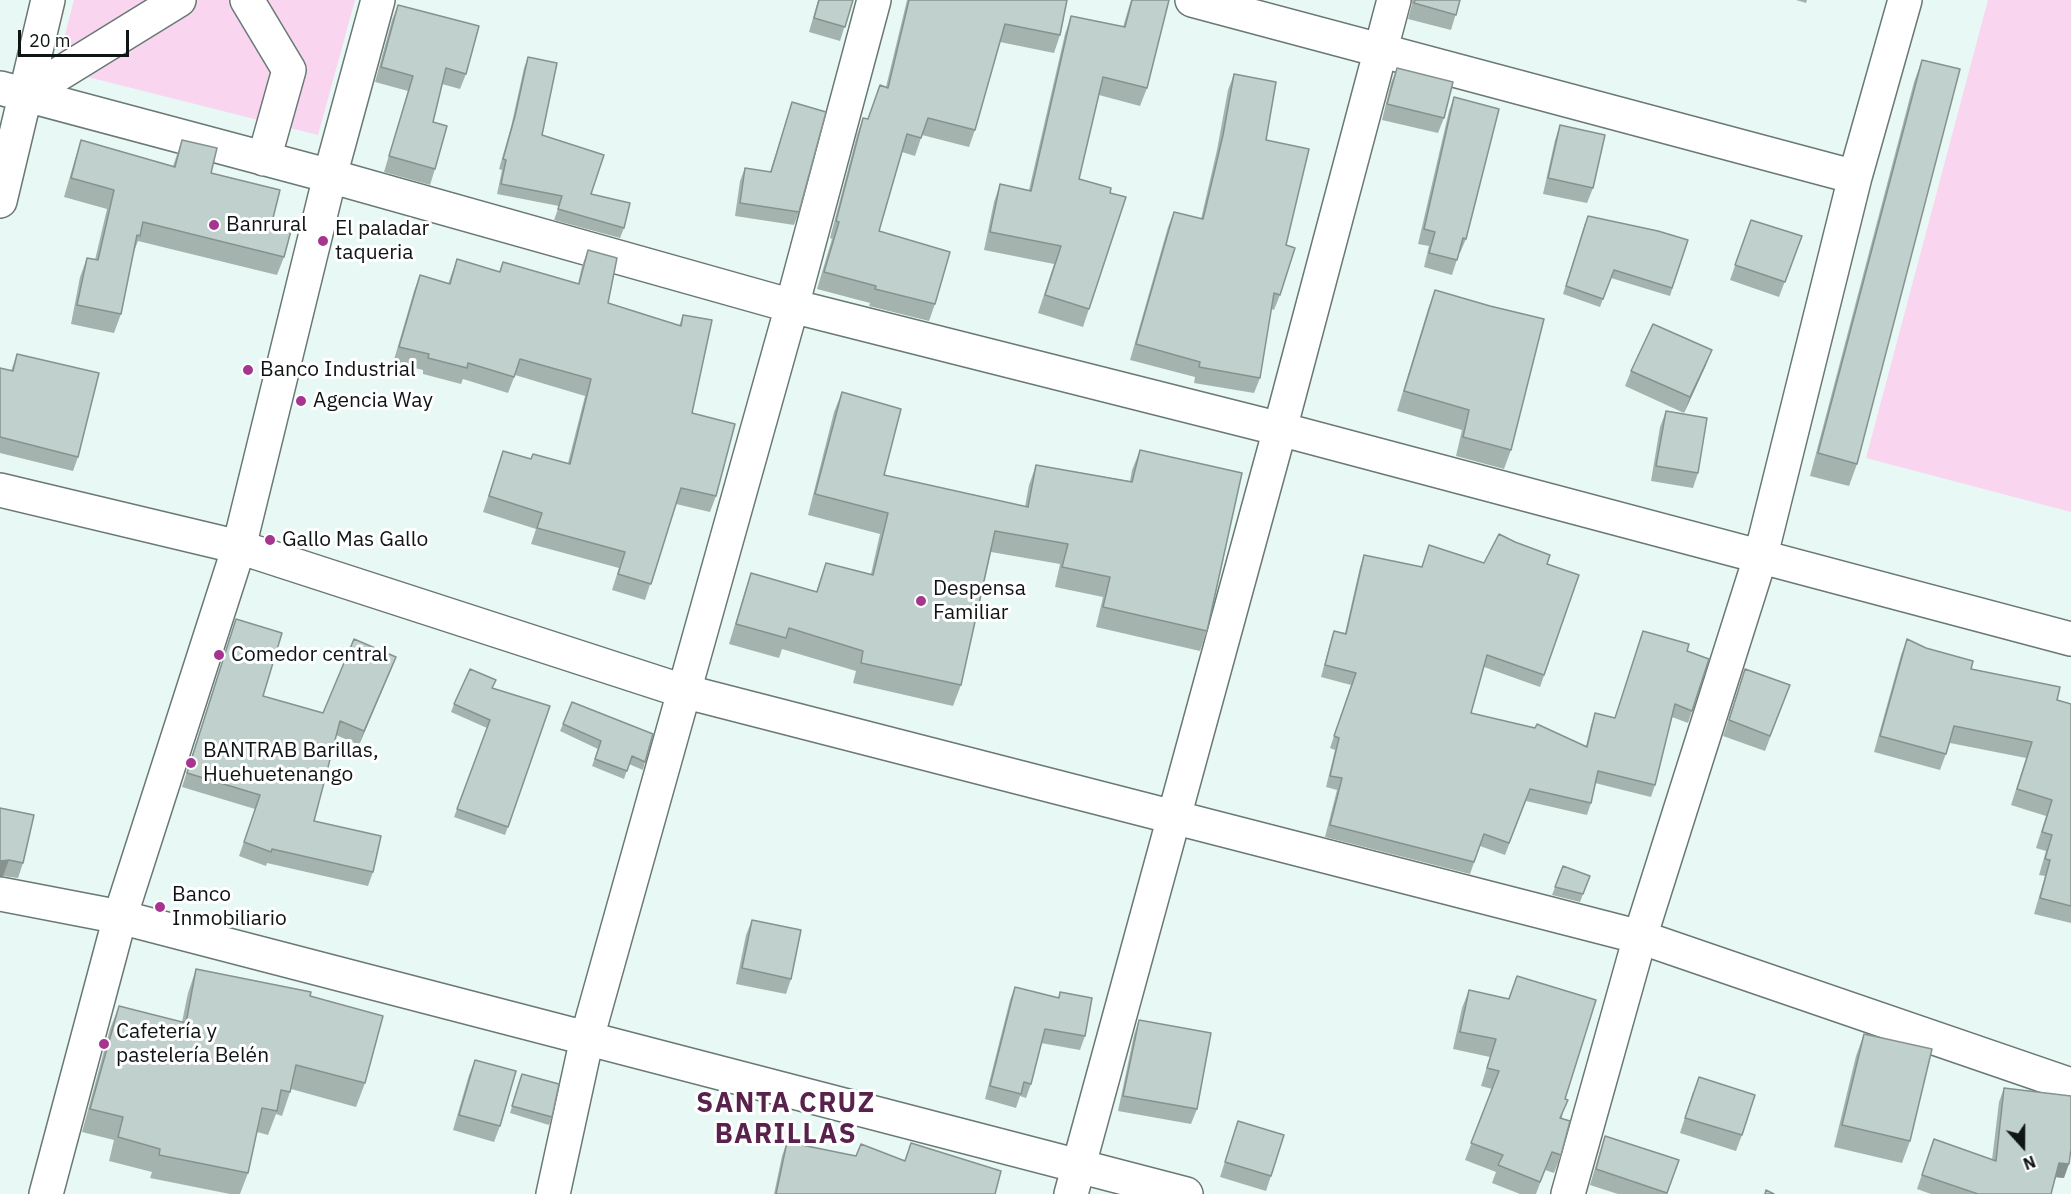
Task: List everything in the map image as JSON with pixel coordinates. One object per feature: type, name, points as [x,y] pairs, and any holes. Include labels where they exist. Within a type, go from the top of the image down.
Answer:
[{"type":"street","points":[[0,201],[13,91],[48,0]]},
{"type":"street","points":[[13,91],[179,0]]},
{"type":"street","points":[[247,0],[289,70],[264,159]]},
{"type":"street","points":[[46,1194],[120,917],[239,547],[330,176],[378,0]]},
{"type":"street","points":[[553,1194],[587,1038],[792,306],[874,0]]},
{"type":"street","points":[[1192,0],[1854,177]]},
{"type":"street","points":[[1075,1180],[1280,429],[1394,0]]},
{"type":"street","points":[[1568,1194],[1640,937],[1761,555],[1854,177],[1905,0]]},
{"type":"street","points":[[13,91],[330,176],[792,306],[1280,429],[2071,639]]},
{"type":"street","points":[[0,490],[239,547],[683,691],[1640,937],[2071,1085]]},
{"type":"street","points":[[0,894],[120,917],[587,1038],[1075,1180],[1186,1194]]},
{"type":"shaded area","points":[[74,0],[355,0],[318,135],[56,69]]},
{"type":"shaded area","points":[[1988,0],[2071,0],[2071,512],[1866,458]]},
{"type":"building","points":[[819,0],[853,0],[845,27],[814,18]]},
{"type":"building","points":[[909,0],[1067,0],[1060,35],[1005,24],[975,130],[928,118],[921,138],[907,134],[879,231],[950,252],[935,304],[875,289],[876,286],[824,272],[839,222],[836,221],[863,118],[868,119],[880,85],[888,88]]},
{"type":"building","points":[[1132,0],[1169,0],[1147,88],[1103,77],[1079,179],[1111,188],[1110,193],[1126,197],[1089,309],[1045,295],[1061,246],[990,232],[1000,184],[1031,191],[1071,16],[1125,27]]},
{"type":"building","points":[[1415,0],[1460,0],[1456,15],[1414,3]]},
{"type":"building","points":[[398,5],[479,26],[466,74],[446,68],[433,122],[447,126],[435,169],[389,156],[413,76],[381,67]]},
{"type":"building","points":[[528,57],[557,63],[542,135],[604,155],[591,194],[630,203],[624,228],[558,209],[562,196],[501,184],[506,160],[503,159]]},
{"type":"building","points":[[1922,60],[1960,69],[1857,464],[1818,453]]},
{"type":"building","points":[[1397,68],[1453,82],[1444,118],[1387,104]]},
{"type":"building","points":[[1234,74],[1276,82],[1266,140],[1309,149],[1286,245],[1295,248],[1280,295],[1274,293],[1260,378],[1199,367],[1200,362],[1136,344],[1174,212],[1203,219],[1223,135]]},
{"type":"building","points":[[1454,97],[1499,109],[1466,239],[1463,238],[1457,260],[1429,253],[1435,232],[1424,229]]},
{"type":"building","points":[[792,102],[826,112],[799,212],[740,203],[745,168],[771,172]]},
{"type":"building","points":[[1560,125],[1605,135],[1593,188],[1548,178]]},
{"type":"building","points":[[81,140],[175,167],[182,140],[217,148],[211,173],[280,190],[272,222],[292,227],[284,257],[143,222],[140,236],[137,235],[121,314],[77,305],[87,258],[98,260],[114,190],[71,178]]},
{"type":"building","points":[[1588,216],[1688,240],[1672,288],[1614,270],[1603,299],[1566,286]]},
{"type":"building","points":[[1751,220],[1802,236],[1785,282],[1735,265]]},
{"type":"building","points":[[588,250],[617,258],[608,303],[681,326],[683,315],[712,320],[692,413],[735,424],[716,496],[681,488],[651,584],[618,574],[625,552],[537,528],[542,513],[489,496],[503,451],[531,459],[533,454],[570,464],[591,379],[520,359],[514,377],[468,363],[467,368],[428,358],[429,354],[399,347],[420,275],[450,284],[457,259],[500,272],[503,262],[579,284]]},
{"type":"building","points":[[1435,290],[1544,319],[1511,450],[1463,437],[1469,410],[1404,391]]},
{"type":"building","points":[[1653,324],[1712,350],[1690,397],[1631,371]]},
{"type":"building","points":[[17,354],[99,373],[78,457],[0,437],[0,368],[13,371]]},
{"type":"building","points":[[842,392],[901,409],[884,475],[1028,507],[1036,465],[1132,482],[1140,450],[1242,473],[1207,631],[1103,607],[1110,577],[1062,567],[1068,544],[995,531],[961,685],[861,663],[863,651],[789,628],[786,638],[736,624],[751,573],[817,592],[826,563],[873,575],[888,513],[815,494]]},
{"type":"building","points":[[1666,411],[1707,418],[1698,473],[1656,466]]},
{"type":"building","points":[[1499,534],[1550,555],[1547,564],[1579,575],[1544,675],[1487,655],[1471,713],[1535,728],[1537,724],[1587,747],[1595,713],[1615,718],[1643,631],[1689,644],[1687,651],[1709,659],[1692,711],[1675,704],[1655,785],[1598,771],[1591,803],[1530,789],[1509,843],[1484,834],[1474,862],[1330,825],[1342,778],[1330,776],[1339,738],[1334,736],[1356,673],[1325,665],[1334,631],[1346,634],[1364,555],[1422,567],[1429,545],[1484,563]]},
{"type":"building","points":[[236,619],[282,633],[263,696],[323,713],[354,639],[396,657],[364,731],[340,721],[314,821],[381,836],[373,872],[272,849],[271,852],[244,842],[260,795],[187,773]]},
{"type":"building","points":[[1907,639],[1926,648],[1973,661],[1971,669],[2060,687],[2057,700],[2071,704],[2071,906],[2040,898],[2050,860],[2045,859],[2052,835],[2042,832],[2052,800],[2017,789],[2032,742],[1954,726],[1946,754],[1880,736]]},
{"type":"building","points":[[470,669],[496,680],[492,688],[550,706],[508,827],[457,809],[490,720],[454,704]]},
{"type":"building","points":[[1745,669],[1790,685],[1770,736],[1729,720]]},
{"type":"building","points":[[572,702],[653,734],[645,762],[632,756],[627,771],[595,759],[601,741],[563,724]]},
{"type":"building","points":[[0,808],[34,815],[23,863],[0,861]]},
{"type":"building","points":[[1563,866],[1590,876],[1583,894],[1555,887]]},
{"type":"building","points":[[752,920],[801,930],[791,979],[742,968]]},
{"type":"building","points":[[196,969],[311,992],[310,996],[383,1016],[365,1083],[296,1065],[290,1092],[281,1090],[277,1111],[262,1108],[248,1173],[159,1155],[160,1149],[118,1137],[123,1117],[90,1109],[119,1006],[186,1023]]},
{"type":"building","points":[[1517,976],[1596,1000],[1565,1099],[1568,1100],[1560,1118],[1570,1121],[1561,1155],[1552,1152],[1540,1182],[1498,1165],[1503,1155],[1471,1143],[1499,1071],[1487,1068],[1496,1039],[1460,1032],[1469,990],[1509,999]]},
{"type":"building","points":[[1015,987],[1059,998],[1060,992],[1092,998],[1085,1036],[1045,1029],[1031,1084],[1024,1082],[1021,1094],[990,1086]]},
{"type":"building","points":[[1139,1020],[1211,1033],[1197,1109],[1123,1096]]},
{"type":"building","points":[[1864,1034],[1932,1049],[1910,1141],[1842,1125]]},
{"type":"building","points":[[475,1060],[516,1071],[500,1126],[459,1115]]},
{"type":"building","points":[[522,1074],[559,1084],[552,1117],[512,1106]]},
{"type":"building","points":[[1699,1077],[1755,1095],[1742,1135],[1685,1118]]},
{"type":"building","points":[[2004,1088],[2071,1096],[2069,1164],[2059,1163],[2051,1194],[1978,1194],[1922,1175],[1934,1139],[1996,1161]]},
{"type":"building","points":[[1238,1121],[1284,1135],[1271,1176],[1225,1162]]},
{"type":"building","points":[[1605,1136],[1679,1160],[1667,1193],[1596,1169]]},
{"type":"building","points":[[787,1142],[856,1156],[861,1144],[905,1161],[911,1143],[1001,1171],[995,1194],[776,1194]]},
{"type":"place","name":"Banrural","points":[[214,225]]},
{"type":"place","name":"El paladar taqueria","points":[[323,241]]},
{"type":"place","name":"Banco Industrial","points":[[248,370]]},
{"type":"place","name":"Agencia Way","points":[[301,401]]},
{"type":"place","name":"Gallo Mas Gallo","points":[[270,540]]},
{"type":"place","name":"Despensa Familiar","points":[[921,601]]},
{"type":"place","name":"Comedor central","points":[[219,655]]},
{"type":"place","name":"BANTRAB Barillas, Huehuetenango","points":[[191,763]]},
{"type":"place","name":"Banco Inmobiliario","points":[[160,907]]},
{"type":"place","name":"Cafetería y pastelería Belén","points":[[104,1044]]},
{"type":"district","name":"SANTA CRUZ BARILLAS","points":[[786,1120]]}]
